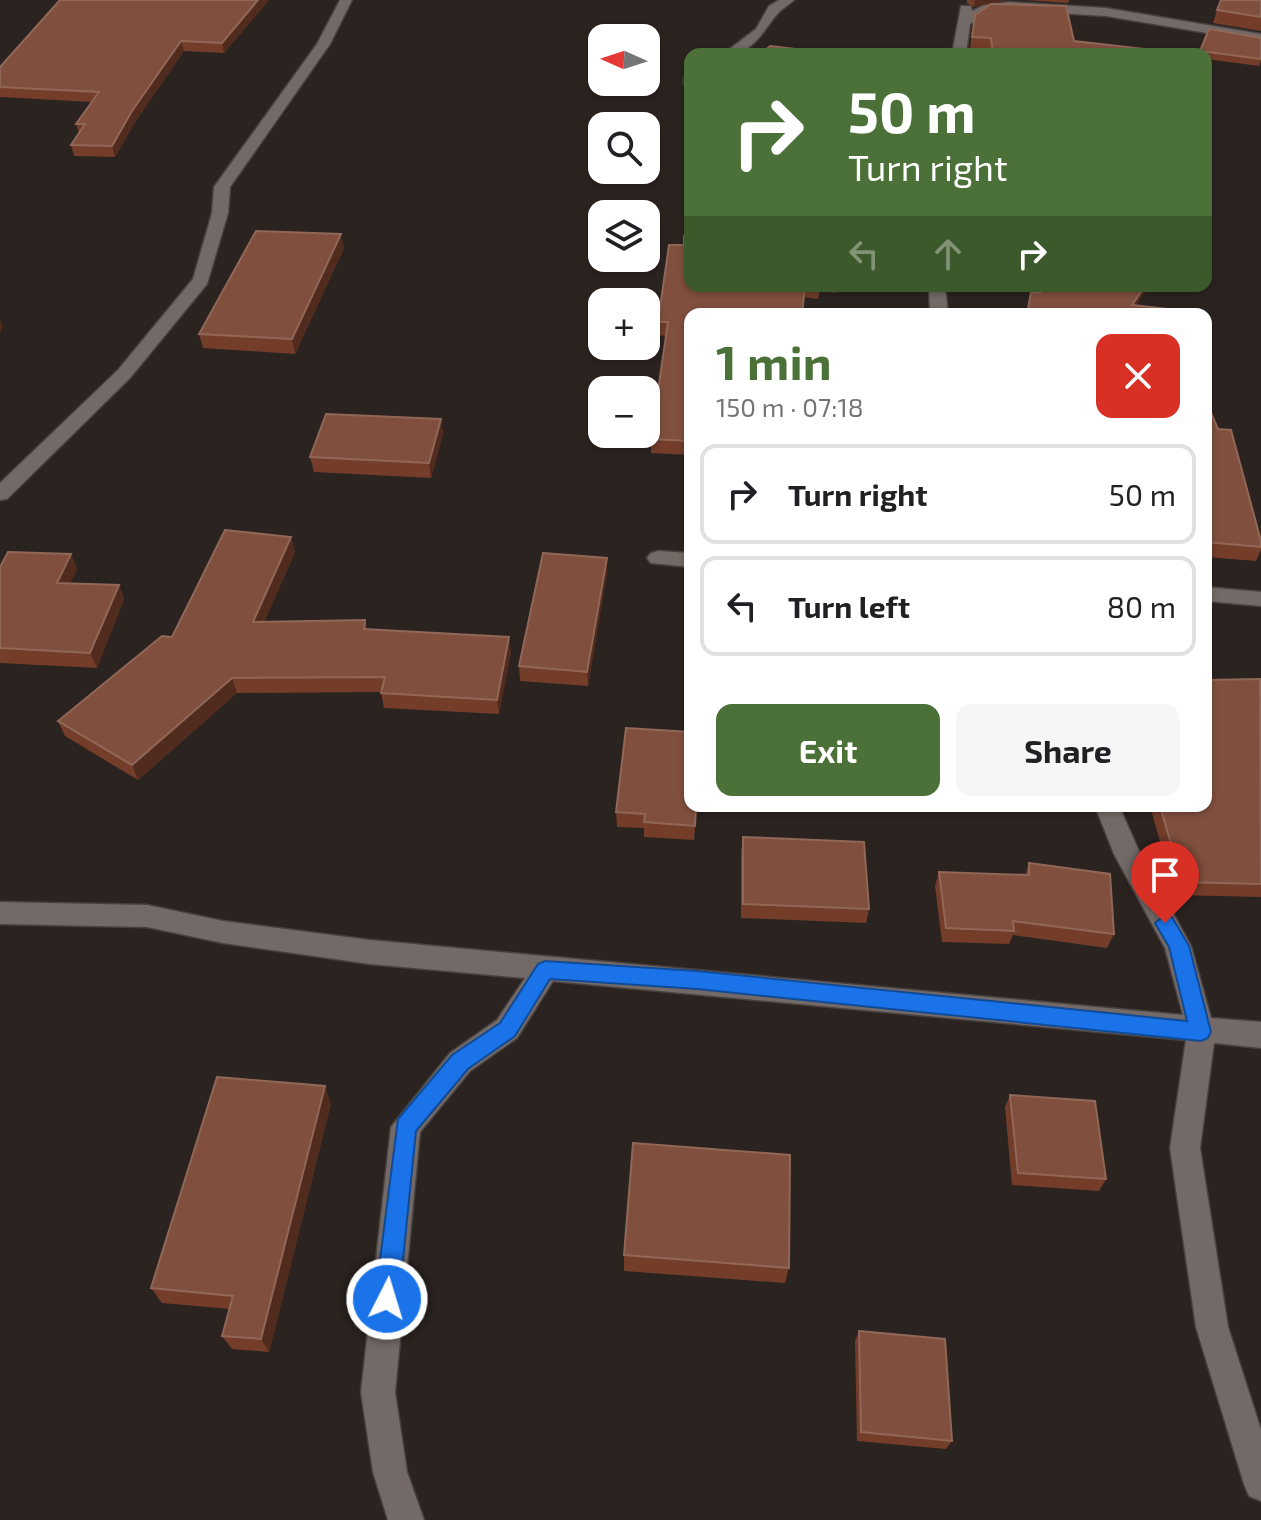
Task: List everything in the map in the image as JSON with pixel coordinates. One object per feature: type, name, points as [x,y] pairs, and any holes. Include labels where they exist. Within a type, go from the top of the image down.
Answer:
[{"type":"street","points":[[0,494],[124,374],[201,280],[220,213],[222,187],[323,44],[346,0]]},
{"type":"street","points":[[738,48],[761,31],[774,9],[788,0]]},
{"type":"street","points":[[960,48],[969,0]]},
{"type":"street","points":[[962,24],[984,9],[1107,6],[1261,38]]},
{"type":"street","points":[[658,558],[684,560]]},
{"type":"street","points":[[1212,595],[1261,599]]},
{"type":"street","points":[[1110,812],[1127,854],[1178,946],[1201,1032],[1185,1148],[1212,1327],[1261,1484]]},
{"type":"street","points":[[0,913],[147,916],[223,932],[545,970],[697,980],[1201,1032],[1261,1035]]},
{"type":"street","points":[[406,1520],[390,1472],[378,1392],[406,1127],[460,1062],[507,1029],[545,970]]},
{"type":"building","points":[[60,0],[258,0],[222,43],[181,41],[132,111],[112,146],[71,145],[85,124],[76,124],[99,92],[0,87],[0,67]]},
{"type":"building","points":[[1221,0],[1261,0],[1261,17],[1217,10]]},
{"type":"building","points":[[991,4],[1066,6],[1074,41],[1136,48],[992,48],[991,38],[972,37],[975,15]]},
{"type":"building","points":[[1209,29],[1261,38],[1261,59],[1212,53],[1212,48],[1201,48]]},
{"type":"building","points":[[256,231],[341,234],[292,339],[199,334]]},
{"type":"building","points":[[669,245],[684,245],[684,292],[804,292],[803,308],[684,308],[684,441],[660,439],[660,377],[668,322],[660,322]]},
{"type":"building","points":[[1031,292],[1141,292],[1132,305],[1159,308],[1028,308]]},
{"type":"building","points":[[326,414],[441,419],[429,463],[310,457]]},
{"type":"building","points":[[1212,415],[1218,429],[1231,430],[1261,547],[1212,543]]},
{"type":"building","points":[[225,530],[291,537],[253,622],[365,620],[364,629],[509,637],[497,700],[381,693],[385,677],[232,678],[132,765],[58,721],[162,636],[172,637]]},
{"type":"building","points":[[8,552],[71,554],[57,583],[119,585],[90,653],[0,648],[0,567]]},
{"type":"building","points":[[543,553],[607,558],[587,672],[519,666]]},
{"type":"building","points":[[1260,679],[1261,884],[1182,882],[1162,812],[1212,812],[1212,680]]},
{"type":"building","points":[[626,728],[684,732],[684,812],[696,812],[695,826],[644,822],[645,814],[616,812]]},
{"type":"building","points":[[743,837],[864,842],[869,909],[743,904]]},
{"type":"building","points":[[1029,863],[1110,874],[1114,934],[1013,921],[1014,931],[946,928],[939,872],[1029,875]]},
{"type":"building","points":[[217,1077],[325,1086],[261,1339],[222,1336],[233,1296],[151,1288]]},
{"type":"building","points":[[1010,1095],[1095,1101],[1106,1179],[1018,1173]]},
{"type":"building","points":[[633,1143],[790,1155],[789,1268],[624,1255]]},
{"type":"building","points":[[859,1331],[945,1339],[952,1441],[861,1432]]},
{"type":"route","points":[[387,1299],[406,1127],[460,1062],[507,1029],[545,970],[697,980],[1201,1032],[1178,946],[1165,923]]}]
